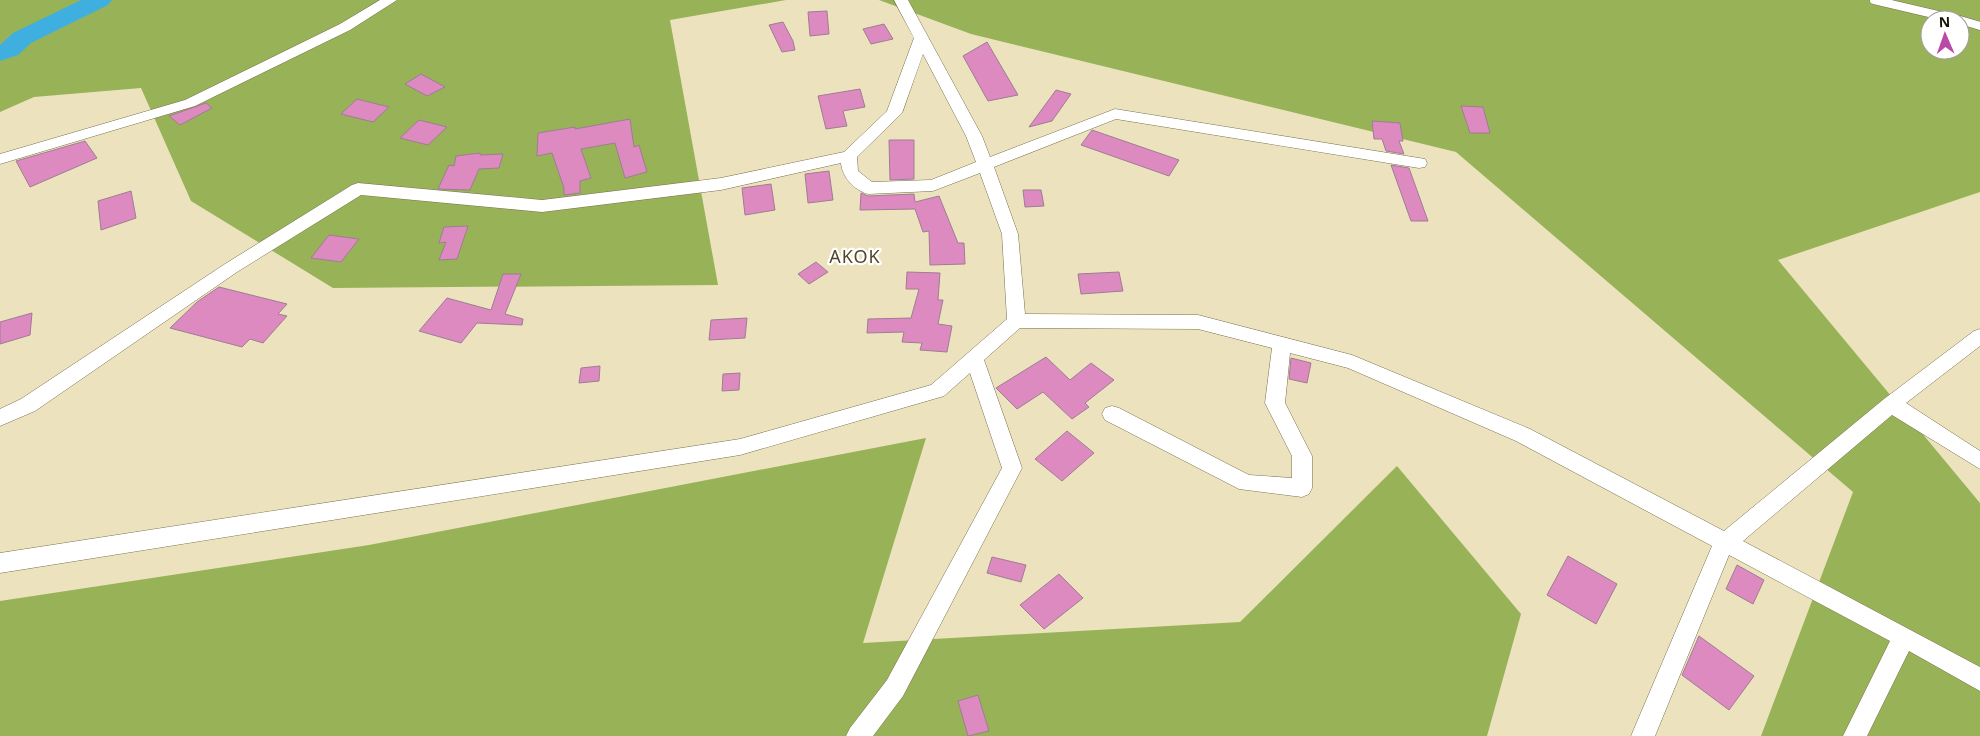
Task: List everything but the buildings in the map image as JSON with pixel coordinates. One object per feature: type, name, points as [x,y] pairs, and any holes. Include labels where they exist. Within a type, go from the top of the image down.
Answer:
[{"type":"street","points":[[0,159],[190,103],[346,27],[390,0]]},
{"type":"street","points":[[901,0],[974,136],[1010,234],[1016,321]]},
{"type":"street","points":[[0,418],[28,405],[231,268],[358,189],[542,206],[721,184],[849,156],[894,113],[921,38]]},
{"type":"street","points":[[849,156],[850,173],[868,188],[933,186],[984,164],[1114,114],[1419,163]]},
{"type":"street","points":[[0,563],[740,447],[937,391],[1016,321],[1198,322],[1352,362],[1524,435],[1904,637],[1980,680]]},
{"type":"street","points":[[1643,736],[1722,546],[1891,404],[1980,336]]},
{"type":"street","points":[[1112,414],[1246,483],[1302,488],[1302,456],[1275,403],[1282,344]]},
{"type":"street","points":[[858,736],[894,688],[1012,468],[974,358]]},
{"type":"street","points":[[1891,404],[1980,461]]},
{"type":"street","points":[[1854,736],[1904,637]]},
{"type":"lane","points":[[1874,0],[1920,11]]},
{"type":"green space","points":[[0,0],[786,0],[670,20],[718,285],[333,288],[191,201],[141,88],[34,97],[0,112]]},
{"type":"green space","points":[[879,0],[1980,0],[1980,192],[1778,260],[1980,503],[1980,736],[1761,736],[1853,492],[1456,152],[971,34]]},
{"type":"green space","points":[[926,438],[863,643],[1240,622],[1397,466],[1521,614],[1487,736],[0,736],[0,601],[369,545]]},
{"type":"waterway","points":[[0,53],[9,50],[22,38],[100,0]]},
{"type":"district","name":"AKOK","points":[[855,257]]}]
